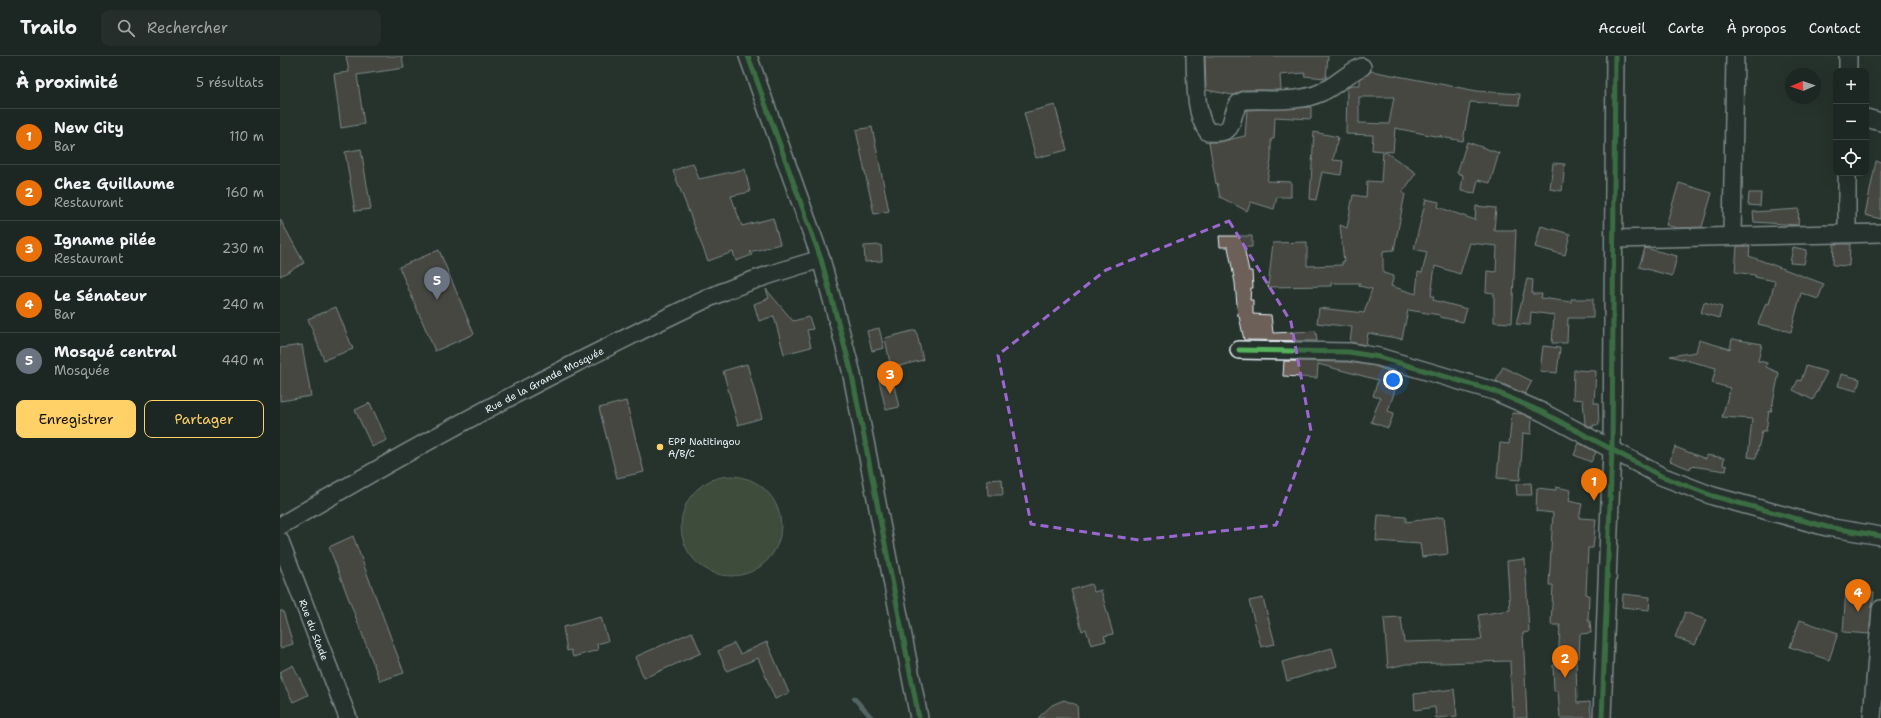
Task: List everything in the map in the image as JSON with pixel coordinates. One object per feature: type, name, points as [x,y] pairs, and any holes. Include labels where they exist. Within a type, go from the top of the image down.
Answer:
[{"type":"street","points":[[748,56],[821,259],[851,370],[919,718]]},
{"type":"street","points":[[1194,56],[1202,125],[1208,132],[1221,133],[1227,131],[1231,125],[1238,103],[1245,100],[1298,98],[1322,93],[1338,83],[1350,72],[1362,67]]},
{"type":"street","points":[[1602,718],[1612,449],[1615,56]]},
{"type":"street","points":[[1732,236],[1735,56]]},
{"type":"street","points":[[1848,56],[1848,68]]},
{"type":"street","points":[[1869,119],[1881,122]]},
{"type":"street","points":[[1847,176],[1847,233]]},
{"type":"street","points":[[1614,239],[1881,233]]},
{"type":"street","name":"Rue de la Grande Mosquée","points":[[280,526],[394,459],[541,381],[682,310],[722,292],[781,271],[821,259]]},
{"type":"street","points":[[1239,350],[1322,350],[1349,352],[1379,357],[1494,391],[1542,412],[1661,476],[1713,496],[1827,527],[1881,536]]},
{"type":"street","name":"Rue du Stade","points":[[280,541],[348,718]]},
{"type":"street","points":[[1872,718],[1881,609]]},
{"type":"highlighted area","points":[[1229,221],[1291,322],[1311,431],[1276,525],[1139,540],[1031,524],[998,355],[1106,270]]},
{"type":"green space","points":[[731,476],[750,480],[766,491],[777,507],[781,526],[777,545],[766,561],[750,572],[731,576],[712,572],[696,561],[685,545],[681,526],[685,507],[696,491],[712,480]]},
{"type":"building","points":[[346,56],[402,56],[404,68],[357,75],[364,124],[341,128],[334,74],[349,72]]},
{"type":"building","points":[[1205,56],[1328,56],[1326,78],[1304,76],[1305,73],[1280,75],[1281,90],[1245,90],[1233,95],[1206,90]]},
{"type":"building","points":[[1371,71],[1477,91],[1520,94],[1519,105],[1470,102],[1463,141],[1441,137],[1441,135],[1440,137],[1395,128],[1393,152],[1384,151],[1416,173],[1402,193],[1405,194],[1394,250],[1383,251],[1383,273],[1394,276],[1391,286],[1416,294],[1418,272],[1422,273],[1427,252],[1414,249],[1426,199],[1439,202],[1438,207],[1475,220],[1476,206],[1496,208],[1494,230],[1516,230],[1512,323],[1494,322],[1494,293],[1486,292],[1487,271],[1496,272],[1497,246],[1470,243],[1460,274],[1435,266],[1431,296],[1434,296],[1433,300],[1467,309],[1463,322],[1440,317],[1440,315],[1408,310],[1402,339],[1368,333],[1366,345],[1350,342],[1352,327],[1317,323],[1319,308],[1364,313],[1372,289],[1359,286],[1360,283],[1331,283],[1331,286],[1268,287],[1273,243],[1307,242],[1307,266],[1342,265],[1342,262],[1344,262],[1340,225],[1347,228],[1353,195],[1366,197],[1367,181],[1381,182],[1383,151],[1372,150],[1373,135],[1346,134],[1347,88],[1351,85],[1360,85],[1360,79]],"holes":[[[1359,97],[1394,97],[1389,124],[1359,123]]]},
{"type":"building","points":[[1055,105],[1067,150],[1036,158],[1024,113]]},
{"type":"building","points":[[1311,107],[1311,119],[1275,117],[1274,139],[1271,139],[1271,160],[1267,181],[1291,182],[1291,197],[1277,197],[1274,209],[1251,202],[1247,211],[1220,197],[1217,183],[1216,184],[1209,142],[1219,142],[1245,136],[1247,110]]},
{"type":"building","points":[[872,127],[889,211],[874,214],[856,130]]},
{"type":"building","points":[[1314,132],[1338,137],[1333,160],[1343,161],[1341,175],[1322,172],[1316,200],[1310,199]]},
{"type":"building","points":[[1467,142],[1499,153],[1490,183],[1478,180],[1475,193],[1461,191],[1463,175],[1457,173]]},
{"type":"building","points":[[361,149],[371,209],[355,211],[345,152]]},
{"type":"building","points":[[1876,161],[1881,162],[1881,219],[1865,215]]},
{"type":"building","points":[[693,163],[699,179],[745,169],[750,192],[731,196],[742,226],[773,218],[780,244],[750,252],[752,255],[736,261],[733,252],[708,261],[673,171]]},
{"type":"building","points":[[1553,163],[1565,164],[1562,191],[1550,189]]},
{"type":"building","points":[[1679,183],[1712,193],[1702,227],[1677,228],[1666,225]]},
{"type":"building","points":[[1749,193],[1761,193],[1760,206],[1748,205]]},
{"type":"building","points":[[1799,209],[1798,225],[1754,222],[1753,212]]},
{"type":"building","points":[[280,219],[304,263],[280,276]]},
{"type":"building","points":[[1541,226],[1570,234],[1565,255],[1535,247]]},
{"type":"building","points":[[1219,236],[1252,236],[1252,247],[1244,247],[1249,271],[1252,271],[1253,288],[1251,288],[1250,300],[1253,300],[1253,314],[1271,315],[1273,333],[1316,331],[1317,341],[1244,340],[1238,316],[1235,283],[1228,247],[1220,247]]},
{"type":"building","points":[[1834,244],[1850,244],[1849,266],[1833,265]]},
{"type":"building","points":[[881,245],[882,261],[865,262],[864,246]]},
{"type":"building","points":[[1737,246],[1750,246],[1749,256],[1824,284],[1818,299],[1801,293],[1791,332],[1758,324],[1766,303],[1769,304],[1775,281],[1755,277],[1755,275],[1735,272]]},
{"type":"building","points":[[1793,247],[1807,250],[1804,264],[1790,263]]},
{"type":"building","points":[[1645,248],[1677,256],[1672,276],[1639,267]]},
{"type":"building","points":[[439,250],[474,334],[435,351],[399,267]]},
{"type":"building","points":[[1527,279],[1533,280],[1532,294],[1542,294],[1541,298],[1571,302],[1571,299],[1593,299],[1593,318],[1568,318],[1567,343],[1552,343],[1554,315],[1531,312],[1530,325],[1516,324]]},
{"type":"building","points":[[766,289],[793,321],[809,317],[813,329],[807,330],[811,347],[784,354],[774,316],[759,321],[754,304],[769,298]]},
{"type":"building","points":[[1704,302],[1722,307],[1719,318],[1701,313]]},
{"type":"building","points":[[336,307],[353,349],[324,360],[308,319]]},
{"type":"building","points":[[879,328],[884,348],[872,351],[867,331]]},
{"type":"building","points":[[916,330],[923,360],[891,368],[885,338]]},
{"type":"building","points":[[1732,339],[1762,344],[1758,361],[1767,363],[1766,367],[1779,373],[1771,412],[1769,411],[1766,431],[1762,431],[1756,458],[1748,457],[1752,419],[1722,417],[1730,388],[1712,383],[1716,368],[1670,356],[1696,352],[1699,340],[1730,349]]},
{"type":"building","points":[[302,345],[311,396],[280,401],[280,348]]},
{"type":"building","points":[[1543,346],[1560,348],[1557,373],[1540,371]]},
{"type":"building","points":[[1284,361],[1348,362],[1374,366],[1400,375],[1388,411],[1394,413],[1388,428],[1371,422],[1380,398],[1373,396],[1378,380],[1318,364],[1317,378],[1283,376]]},
{"type":"building","points":[[747,364],[762,418],[738,425],[723,371]]},
{"type":"building","points":[[1806,366],[1827,372],[1813,400],[1793,390],[1798,380],[1801,381]]},
{"type":"building","points":[[1503,367],[1532,381],[1525,394],[1496,381]]},
{"type":"building","points":[[1574,370],[1596,371],[1594,403],[1598,403],[1599,425],[1593,425],[1593,428],[1585,424],[1583,400],[1573,399]]},
{"type":"building","points":[[1841,374],[1860,379],[1857,391],[1838,386]]},
{"type":"building","points":[[892,377],[899,407],[886,410],[879,380]]},
{"type":"building","points":[[626,401],[644,472],[617,478],[599,408]]},
{"type":"building","points":[[370,403],[387,440],[372,447],[355,410]]},
{"type":"building","points":[[1512,413],[1523,414],[1532,419],[1531,434],[1523,433],[1520,480],[1497,478],[1500,443],[1509,444]]},
{"type":"building","points":[[1579,443],[1596,452],[1591,462],[1574,455]]},
{"type":"building","points":[[1675,447],[1706,459],[1706,455],[1724,458],[1723,465],[1727,466],[1726,471],[1691,466],[1690,469],[1670,461]]},
{"type":"building","points":[[1002,479],[1003,495],[988,495],[987,480]]},
{"type":"building","points":[[1531,483],[1532,495],[1517,495],[1516,484]]},
{"type":"building","points":[[1556,487],[1571,490],[1569,501],[1582,504],[1579,518],[1596,519],[1593,548],[1588,548],[1586,594],[1589,595],[1588,621],[1590,621],[1591,633],[1580,634],[1579,658],[1576,657],[1577,703],[1590,702],[1591,718],[1560,718],[1558,691],[1554,691],[1553,665],[1558,665],[1560,625],[1551,625],[1553,585],[1549,585],[1553,513],[1536,511],[1537,488],[1556,490]]},
{"type":"building","points":[[1378,515],[1406,517],[1406,522],[1444,517],[1448,554],[1422,557],[1420,544],[1376,541]]},
{"type":"building","points":[[353,536],[404,673],[380,681],[329,547]]},
{"type":"building","points":[[1525,559],[1529,632],[1523,633],[1527,718],[1514,718],[1514,707],[1512,707],[1510,661],[1406,664],[1388,668],[1384,618],[1401,617],[1404,642],[1482,640],[1478,615],[1510,610],[1507,561]]},
{"type":"building","points":[[1091,584],[1094,592],[1101,590],[1113,634],[1104,636],[1106,641],[1091,645],[1086,629],[1082,631],[1071,590]]},
{"type":"building","points":[[1846,590],[1874,592],[1869,634],[1843,632]]},
{"type":"building","points":[[1623,594],[1650,597],[1649,610],[1622,607]]},
{"type":"building","points":[[1263,598],[1275,644],[1261,647],[1249,601]]},
{"type":"building","points":[[280,611],[283,611],[293,644],[280,648]]},
{"type":"building","points":[[1685,612],[1706,620],[1695,645],[1675,637]]},
{"type":"building","points":[[601,617],[608,641],[597,644],[598,650],[573,657],[571,650],[567,651],[563,627]]},
{"type":"building","points":[[1800,620],[1838,633],[1829,660],[1790,647]]},
{"type":"building","points":[[692,632],[701,653],[644,678],[635,657]]},
{"type":"building","points":[[767,642],[789,693],[775,699],[758,658],[727,671],[718,651],[734,643],[740,654]]},
{"type":"building","points":[[1332,648],[1337,666],[1287,681],[1282,662]]},
{"type":"building","points":[[293,665],[308,695],[293,702],[280,676],[280,672]]},
{"type":"building","points":[[1454,689],[1457,716],[1436,718],[1435,707],[1415,710],[1414,694]]},
{"type":"building","points":[[1064,700],[1077,705],[1078,718],[1038,718],[1052,705]]},
{"type":"waterway","points":[[854,698],[872,718]]},
{"type":"cycle path","points":[[748,56],[821,259],[851,370],[919,718]]},
{"type":"cycle path","points":[[1602,718],[1612,449],[1615,56]]},
{"type":"cycle path","points":[[1239,350],[1349,352],[1379,357],[1494,391],[1542,412],[1661,476],[1713,496],[1827,527],[1881,536]]},
{"type":"place","name":"Mosqué central","points":[[437,300]]},
{"type":"place","name":"Igname pilée","points":[[890,394]]},
{"type":"place","name":"EPP Natitingou A/B/C","points":[[660,447]]},
{"type":"place","name":"New City","points":[[1594,501]]},
{"type":"place","name":"Le Sénateur","points":[[1858,612]]},
{"type":"place","name":"Chez Guillaume","points":[[1565,678]]}]
